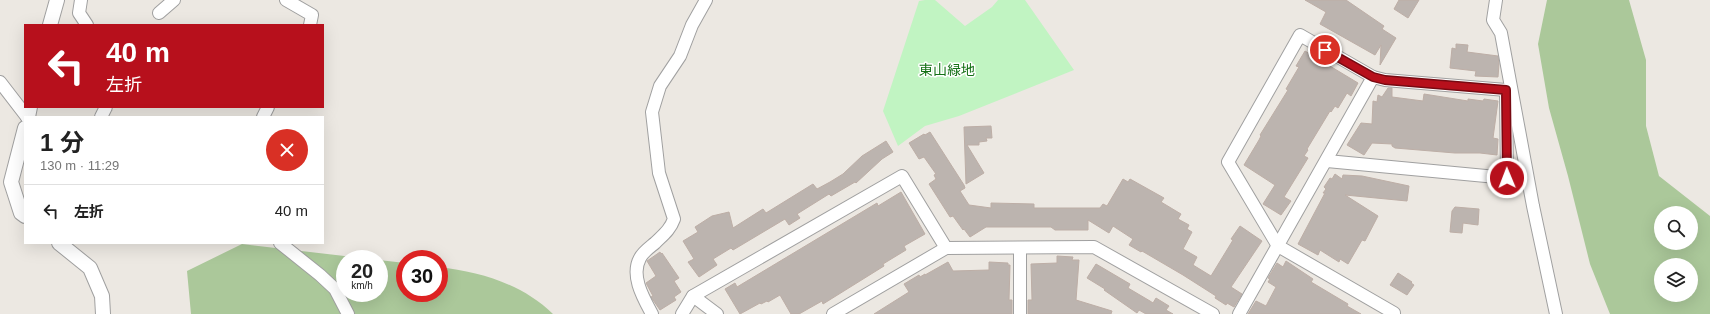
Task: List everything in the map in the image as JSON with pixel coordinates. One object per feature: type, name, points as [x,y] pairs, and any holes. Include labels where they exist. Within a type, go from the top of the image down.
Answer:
[{"type":"street","points":[[50,24],[56,0]]},
{"type":"street","points":[[80,0],[79,13],[86,24]]},
{"type":"street","points":[[159,13],[174,0]]},
{"type":"street","points":[[286,0],[312,15],[310,24]]},
{"type":"street","points":[[652,314],[638,284],[638,260],[642,254],[671,227],[674,219],[659,173],[652,112],[660,86],[680,56],[692,25],[706,0]]},
{"type":"street","points":[[1496,0],[1493,20],[1501,33],[1533,206],[1556,314]]},
{"type":"street","points":[[1327,161],[1507,178],[1506,90],[1385,80],[1373,77],[1300,35],[1228,162],[1278,246],[1394,314]]},
{"type":"street","points":[[1239,314],[1327,161],[1373,77]]},
{"type":"street","points":[[0,82],[27,116]]},
{"type":"street","points":[[24,132],[11,182],[21,213],[24,215]]},
{"type":"street","points":[[682,314],[693,296],[902,176],[946,248]]},
{"type":"street","points":[[59,244],[90,268],[102,296],[103,314]]},
{"type":"street","points":[[281,244],[335,289],[348,314]]},
{"type":"street","points":[[833,314],[946,248],[1020,249],[1094,247],[1213,314]]},
{"type":"street","points":[[1020,249],[1020,314]]},
{"type":"street","points":[[693,296],[717,314]]},
{"type":"green space","name":"東山緑地","points":[[935,0],[965,26],[992,7],[998,0],[1025,0],[1074,70],[959,116],[925,126],[898,146],[883,111],[919,1]]},
{"type":"green space","points":[[1547,0],[1629,0],[1646,60],[1646,126],[1659,176],[1697,206],[1654,206],[1654,250],[1698,250],[1698,207],[1710,216],[1710,314],[1610,314],[1590,264],[1549,108],[1538,44]]},
{"type":"green space","points":[[242,244],[336,255],[336,302],[388,302],[388,261],[396,262],[396,302],[448,302],[448,268],[485,276],[514,287],[541,304],[553,314],[191,314],[187,271]]},
{"type":"building","points":[[1305,0],[1346,0],[1384,26],[1382,29],[1396,38],[1380,65],[1381,45],[1375,55],[1320,24],[1326,12]]},
{"type":"building","points":[[1399,0],[1419,0],[1408,18],[1394,9]]},
{"type":"building","points":[[1456,44],[1468,45],[1467,52],[1498,56],[1498,77],[1475,76],[1476,71],[1450,68],[1452,48],[1456,49]]},
{"type":"building","points":[[1305,51],[1358,83],[1351,96],[1347,93],[1338,108],[1335,106],[1331,112],[1330,111],[1307,149],[1308,150],[1304,156],[1308,158],[1284,197],[1291,201],[1281,215],[1263,204],[1275,185],[1244,165],[1259,140],[1260,135],[1288,90],[1286,89],[1299,67],[1296,66]]},
{"type":"building","points":[[1388,88],[1392,88],[1392,97],[1423,101],[1424,94],[1468,101],[1468,99],[1483,101],[1484,99],[1498,101],[1493,138],[1498,139],[1497,155],[1395,148],[1392,144],[1372,143],[1364,155],[1347,145],[1361,123],[1372,124],[1373,101],[1377,102],[1378,95],[1382,97]]},
{"type":"building","points":[[991,126],[992,138],[986,138],[987,141],[979,142],[979,145],[967,145],[984,173],[966,184],[964,127]]},
{"type":"building","points":[[930,132],[964,185],[965,188],[960,191],[969,205],[991,208],[991,203],[1034,204],[1034,208],[1100,208],[1103,204],[1107,206],[1123,179],[1128,182],[1130,179],[1164,198],[1161,202],[1181,214],[1178,219],[1189,225],[1187,229],[1192,232],[1183,249],[1197,257],[1193,265],[1211,276],[1233,240],[1231,239],[1240,226],[1262,241],[1231,287],[1242,294],[1234,307],[1227,303],[1226,305],[1215,298],[1216,296],[1183,275],[1129,245],[1133,239],[1113,226],[1109,233],[1088,220],[1088,230],[1055,230],[1051,227],[986,227],[970,237],[953,216],[950,217],[929,184],[936,179],[934,175],[936,174],[924,157],[919,159],[909,143]]},
{"type":"building","points":[[886,141],[893,152],[882,159],[856,183],[855,182],[831,196],[829,194],[797,214],[800,218],[789,225],[785,219],[733,250],[731,248],[713,259],[717,265],[699,277],[688,262],[694,259],[683,241],[698,232],[695,227],[712,216],[729,212],[733,228],[763,209],[766,213],[813,184],[817,189],[830,182],[843,174],[862,156]]},
{"type":"building","points":[[1335,174],[1342,179],[1343,175],[1362,176],[1409,186],[1407,201],[1345,195],[1378,216],[1365,241],[1362,240],[1348,264],[1340,259],[1339,262],[1320,250],[1318,255],[1298,244],[1325,193],[1323,193],[1326,189],[1324,187],[1330,178],[1332,179]]},
{"type":"building","points":[[901,192],[925,234],[904,246],[906,250],[883,264],[884,266],[823,304],[822,301],[799,314],[791,314],[780,295],[768,302],[760,303],[740,314],[725,289],[735,283],[737,287],[877,203],[878,206]]},
{"type":"building","points":[[1455,207],[1479,209],[1478,225],[1463,223],[1462,233],[1450,232],[1452,211]]},
{"type":"building","points":[[660,252],[679,278],[674,281],[681,292],[674,297],[676,300],[660,310],[651,297],[653,296],[646,283],[656,276],[647,261]]},
{"type":"building","points":[[1057,256],[1073,257],[1072,260],[1079,260],[1076,300],[1112,311],[1111,314],[1028,314],[1028,300],[1032,300],[1031,264],[1057,263]]},
{"type":"building","points":[[1286,261],[1313,279],[1311,282],[1348,304],[1347,306],[1361,314],[1248,314],[1256,301],[1266,306],[1276,287],[1268,282],[1270,279],[1268,278],[1277,263],[1283,267]]},
{"type":"building","points":[[948,262],[953,271],[989,270],[989,262],[1008,263],[1008,265],[1010,265],[1009,300],[1012,300],[1012,314],[874,314],[909,292],[904,284],[919,275],[920,277],[925,275]]},
{"type":"building","points":[[1096,264],[1130,284],[1128,288],[1153,303],[1156,298],[1169,306],[1166,310],[1173,314],[1146,314],[1139,310],[1137,313],[1104,290],[1105,289],[1087,278]]},
{"type":"building","points":[[1398,273],[1414,285],[1407,295],[1390,285]]},
{"type":"route","points":[[1325,50],[1373,77],[1385,80],[1506,90],[1507,178]]}]
